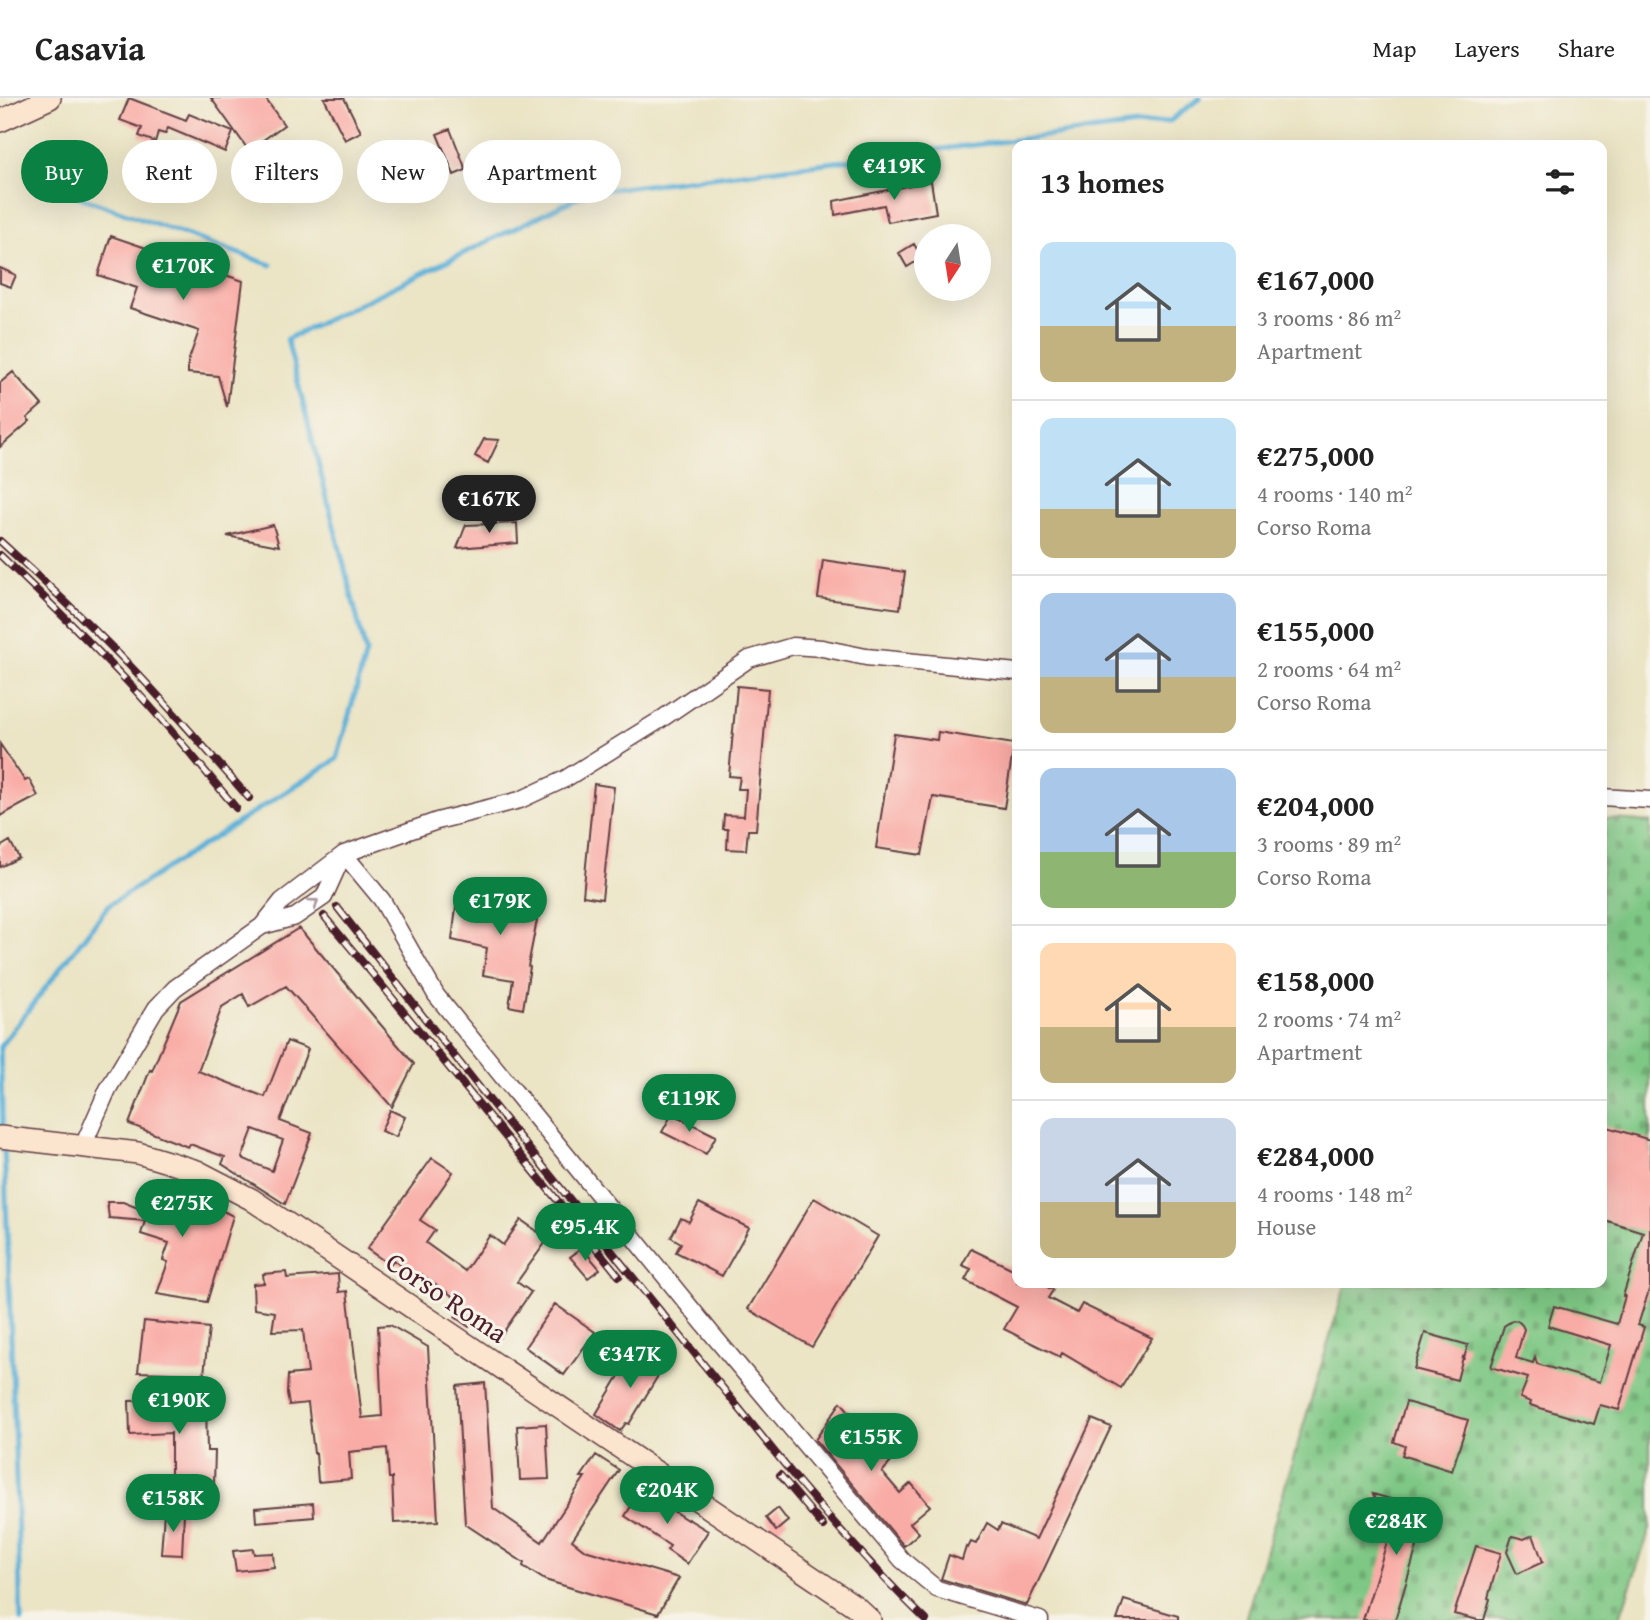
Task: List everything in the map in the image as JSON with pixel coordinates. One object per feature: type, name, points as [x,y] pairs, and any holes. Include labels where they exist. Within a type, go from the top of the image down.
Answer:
[{"type":"main road","points":[[0,121],[50,98]]},
{"type":"main road","name":"Corso Roma","points":[[11,1138],[138,1153],[197,1171],[251,1199],[828,1587],[870,1620]]},
{"type":"street","points":[[83,1146],[107,1089],[156,1008],[175,988],[262,926],[282,901],[344,854],[437,821],[520,800],[565,779],[660,720],[749,659],[793,646],[822,648],[866,657],[1012,672]]},
{"type":"street","points":[[1607,797],[1650,800]]},
{"type":"street","points":[[344,854],[382,900],[436,995],[712,1334],[902,1560],[937,1590],[1040,1620]]},
{"type":"green space","points":[[1607,818],[1650,822],[1650,1529],[1619,1620],[1245,1620],[1345,1288],[1607,1288]]},
{"type":"building","points":[[129,98],[186,120],[189,114],[233,132],[225,152],[217,149],[217,140],[196,140],[168,128],[165,134],[158,132],[156,140],[150,140],[139,136],[142,128],[120,120]]},
{"type":"building","points":[[211,98],[265,98],[284,125],[263,140],[241,140]]},
{"type":"building","points":[[324,98],[344,98],[361,132],[345,140]]},
{"type":"building","points":[[450,129],[463,162],[463,171],[454,175],[449,163],[449,140],[439,140],[437,134]]},
{"type":"building","points":[[931,181],[936,213],[888,222],[884,205],[835,215],[834,201]]},
{"type":"building","points":[[111,236],[243,281],[227,407],[218,376],[188,373],[188,362],[199,331],[130,308],[137,288],[98,275]]},
{"type":"building","points":[[914,244],[914,263],[907,267],[899,253]]},
{"type":"building","points":[[0,268],[16,275],[11,287],[0,283]]},
{"type":"building","points":[[13,372],[42,405],[27,418],[30,421],[0,447],[0,383]]},
{"type":"building","points":[[484,439],[499,440],[488,463],[475,456]]},
{"type":"building","points":[[517,523],[518,543],[457,548],[466,525]]},
{"type":"building","points":[[273,525],[279,546],[227,536]]},
{"type":"building","points":[[823,560],[905,572],[900,609],[818,598]]},
{"type":"building","points":[[737,686],[768,689],[756,830],[748,830],[746,850],[727,849],[728,829],[723,829],[724,815],[744,816],[746,789],[738,789],[740,777],[729,776]]},
{"type":"building","points":[[938,732],[1012,744],[1004,808],[933,797],[922,855],[876,848],[894,734],[937,740]]},
{"type":"building","points":[[0,744],[25,781],[29,779],[38,796],[0,816]]},
{"type":"building","points":[[594,784],[614,787],[602,899],[583,896]]},
{"type":"building","points":[[10,841],[19,858],[0,867],[0,847]]},
{"type":"building","points":[[504,889],[531,894],[527,918],[537,920],[523,1009],[509,1006],[513,980],[483,975],[487,948],[452,940],[457,899],[501,902]]},
{"type":"building","points":[[299,928],[414,1064],[392,1107],[286,986],[249,1007],[243,994],[222,1007],[198,1071],[265,1097],[287,1041],[308,1049],[280,1121],[312,1133],[285,1204],[222,1164],[225,1157],[190,1144],[188,1147],[129,1124],[181,1001]],"holes":[[[253,1129],[283,1140],[272,1171],[242,1158]]]},
{"type":"building","points":[[390,1110],[405,1117],[396,1137],[381,1131]]},
{"type":"building","points":[[672,1114],[716,1136],[706,1154],[662,1132]]},
{"type":"building","points":[[1607,1127],[1650,1140],[1650,1287],[1638,1325],[1644,1327],[1619,1410],[1600,1405],[1594,1424],[1530,1405],[1531,1402],[1520,1398],[1528,1378],[1491,1367],[1504,1326],[1513,1320],[1518,1321],[1524,1329],[1516,1358],[1533,1363],[1535,1357],[1537,1364],[1600,1382],[1611,1345],[1548,1326],[1554,1306],[1617,1324],[1643,1232],[1607,1221]]},
{"type":"building","points":[[432,1158],[453,1172],[420,1220],[435,1230],[426,1243],[465,1271],[490,1235],[503,1245],[521,1220],[548,1239],[517,1282],[531,1292],[500,1337],[475,1320],[469,1327],[455,1317],[464,1304],[421,1274],[418,1278],[393,1260],[390,1265],[367,1249]]},
{"type":"building","points":[[158,1181],[233,1216],[207,1302],[157,1294],[168,1262],[163,1260],[169,1243],[141,1234],[145,1221],[109,1218],[107,1202],[123,1202],[148,1212]]},
{"type":"building","points":[[814,1198],[878,1236],[812,1347],[748,1309]]},
{"type":"building","points":[[699,1203],[749,1228],[722,1276],[676,1252],[681,1243],[671,1237],[681,1218],[689,1222]]},
{"type":"building","points":[[582,1248],[600,1269],[588,1278],[570,1257]]},
{"type":"building","points":[[971,1249],[1012,1269],[1012,1288],[1049,1288],[1053,1290],[1048,1298],[1077,1313],[1082,1304],[1152,1338],[1121,1388],[1062,1353],[1060,1357],[1004,1329],[1017,1307],[965,1280],[971,1269],[962,1265]]},
{"type":"building","points":[[286,1272],[287,1278],[338,1274],[339,1292],[347,1291],[362,1418],[382,1416],[378,1326],[390,1325],[428,1347],[438,1521],[394,1523],[392,1478],[389,1478],[387,1448],[349,1452],[351,1479],[318,1482],[308,1403],[289,1405],[287,1393],[288,1375],[308,1373],[303,1330],[272,1331],[275,1312],[254,1309],[253,1284],[264,1283],[263,1274]]},
{"type":"building","points":[[555,1304],[595,1332],[564,1375],[525,1347]]},
{"type":"building","points":[[144,1321],[209,1328],[204,1374],[138,1372]]},
{"type":"building","points":[[1425,1333],[1468,1345],[1457,1380],[1414,1369]]},
{"type":"building","points":[[637,1346],[662,1369],[629,1424],[626,1423],[620,1431],[596,1414]]},
{"type":"building","points":[[485,1383],[493,1508],[542,1542],[585,1477],[581,1477],[596,1455],[619,1470],[572,1540],[585,1550],[679,1578],[658,1614],[545,1580],[465,1524],[457,1386]]},
{"type":"building","points":[[206,1399],[207,1451],[215,1451],[214,1484],[181,1485],[181,1482],[171,1482],[171,1433],[130,1435],[129,1401]]},
{"type":"building","points":[[841,1402],[892,1461],[882,1472],[900,1493],[911,1483],[930,1506],[910,1523],[919,1533],[904,1546],[815,1440]]},
{"type":"building","points":[[1406,1402],[1468,1420],[1452,1471],[1402,1455],[1405,1446],[1394,1442]]},
{"type":"building","points":[[1092,1419],[1111,1427],[1027,1605],[941,1579],[949,1555],[962,1560],[966,1547],[968,1548],[971,1542],[976,1544],[987,1523],[998,1530],[1001,1524],[1036,1539]]},
{"type":"building","points":[[546,1424],[549,1479],[520,1480],[517,1426]]},
{"type":"building","points":[[641,1490],[708,1531],[687,1564],[667,1550],[670,1546],[625,1516]]},
{"type":"building","points":[[1373,1494],[1432,1511],[1423,1541],[1419,1540],[1395,1620],[1363,1620],[1395,1516],[1387,1520]]},
{"type":"building","points":[[313,1503],[314,1517],[256,1522],[255,1508]]},
{"type":"building","points":[[778,1508],[788,1521],[776,1531],[766,1518]]},
{"type":"building","points":[[164,1512],[184,1513],[182,1555],[161,1554]]},
{"type":"building","points":[[1533,1535],[1543,1562],[1517,1574],[1507,1552],[1512,1536],[1524,1539]]},
{"type":"building","points":[[1476,1546],[1501,1553],[1484,1620],[1454,1614]]},
{"type":"building","points":[[253,1549],[254,1554],[273,1553],[274,1567],[236,1571],[233,1551]]},
{"type":"building","points":[[1124,1600],[1178,1616],[1178,1620],[1117,1620]]},
{"type":"waterway","points":[[1015,140],[1170,121],[1200,98]]},
{"type":"waterway","points":[[3,1133],[0,1047],[109,905],[337,759],[366,653],[287,339],[589,192],[1012,140]]},
{"type":"waterway","points":[[96,203],[271,265]]},
{"type":"waterway","points":[[4,1142],[21,1620]]},
{"type":"railway","points":[[0,541],[119,654],[249,798]]},
{"type":"railway","points":[[0,555],[78,630],[138,693],[236,808]]},
{"type":"railway","points":[[337,907],[482,1091],[798,1481],[860,1552],[926,1620]]},
{"type":"railway","points":[[324,916],[619,1276]]},
{"type":"railway","points":[[780,1475],[823,1526]]}]
